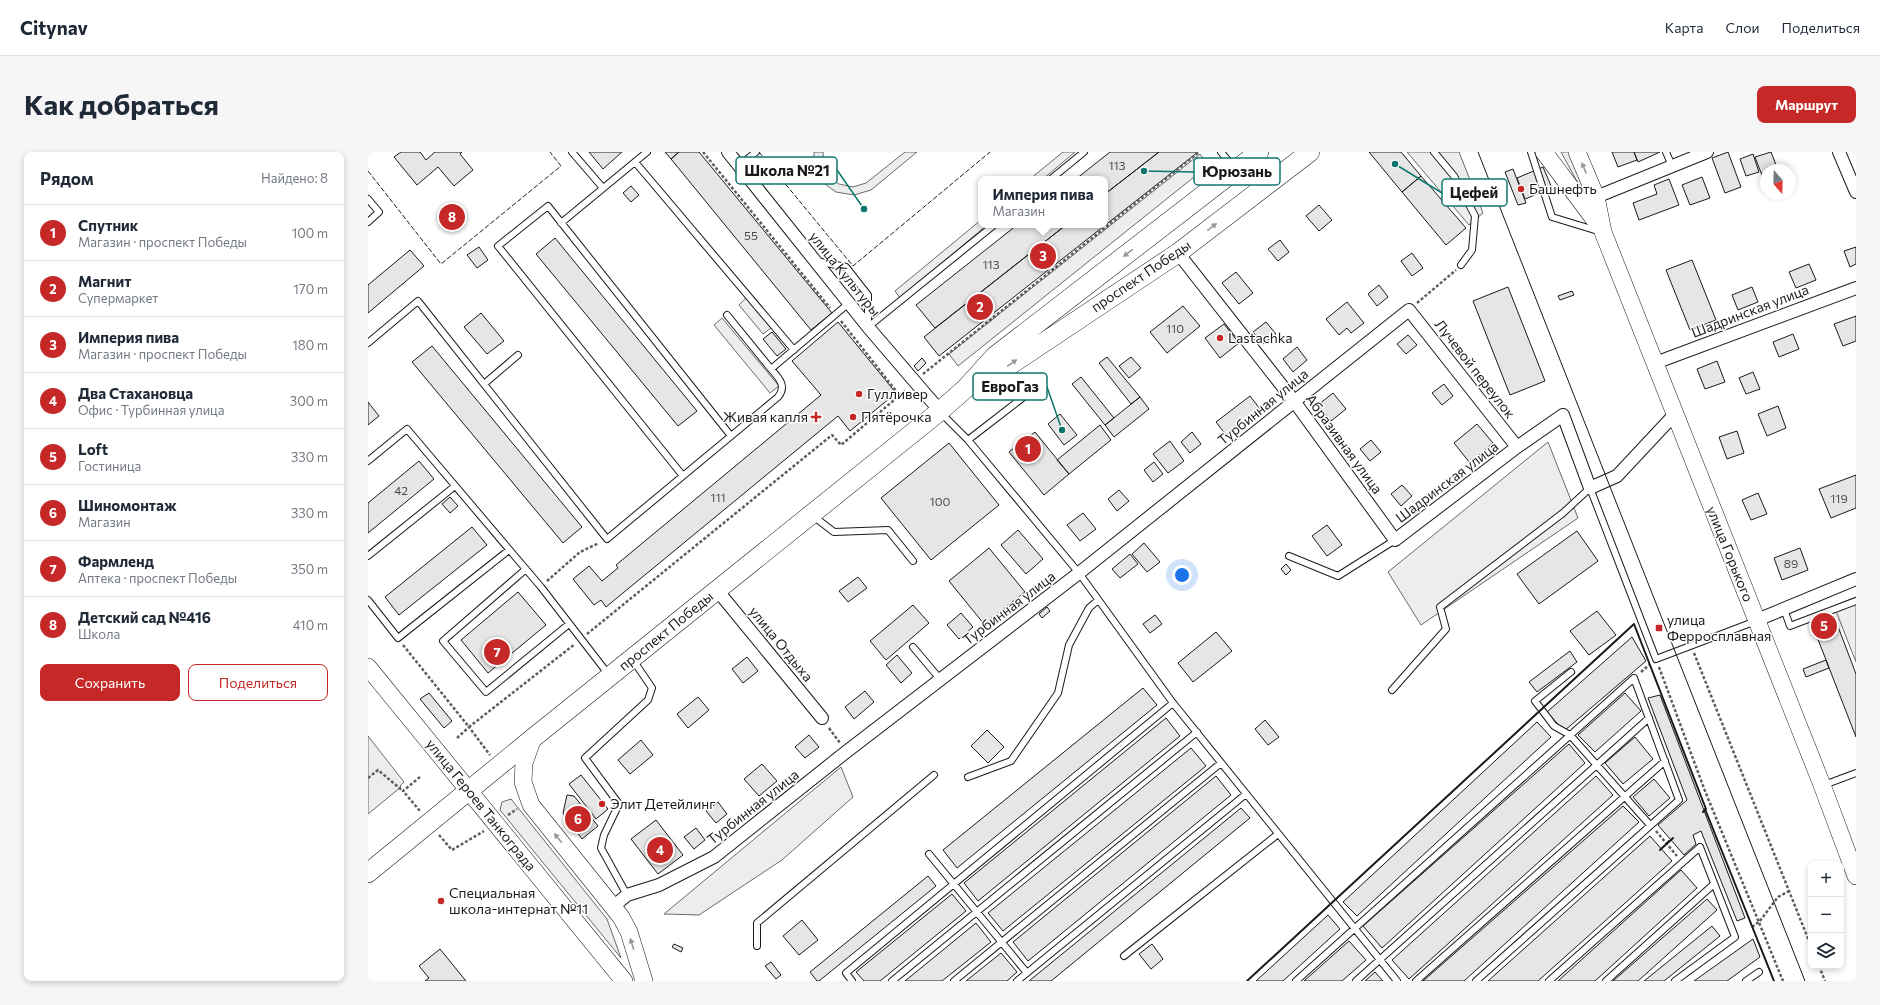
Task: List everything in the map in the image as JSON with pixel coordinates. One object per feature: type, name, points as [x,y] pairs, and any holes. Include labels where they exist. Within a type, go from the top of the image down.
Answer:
[{"type":"main road","name":"проспект Победы","points":[[368,873],[632,658],[940,411],[965,389],[995,356],[1259,152]]},
{"type":"main road","name":"проспект Победы","points":[[965,389],[1004,369],[1178,253],[1310,152]]},
{"type":"street","name":"улица Культуры","points":[[728,152],[868,327],[940,411]]},
{"type":"street","name":"улица Горького","points":[[1544,152],[1603,232]]},
{"type":"street","name":"улица Горького","points":[[1577,152],[1596,197],[1603,232],[1822,785],[1856,876]]},
{"type":"street","points":[[1596,197],[1707,152]]},
{"type":"street","points":[[1839,152],[1856,192]]},
{"type":"street","name":"Абразивная улица","points":[[1178,253],[1294,401],[1395,540]]},
{"type":"street","name":"Шадринская улица","points":[[1655,363],[1856,288]]},
{"type":"street","name":"Турбинная улица","points":[[613,907],[627,895],[659,885],[714,857],[846,752],[1079,573],[1409,310]]},
{"type":"street","name":"Лучевой переулок","points":[[1409,310],[1517,447]]},
{"type":"street","points":[[1590,488],[1617,476],[1675,414]]},
{"type":"street","name":"Шадринская улица","points":[[1395,540],[1517,447],[1563,416],[1590,488]]},
{"type":"street","points":[[1757,620],[1856,580]]},
{"type":"street","name":"улица Отдыха","points":[[717,590],[822,718]]},
{"type":"street","name":"улица Героев Танкограда","points":[[368,667],[624,981]]},
{"type":"street","points":[[533,738],[524,763],[523,782],[531,805],[621,917],[629,932],[644,981]]},
{"type":"lane","points":[[572,152],[603,188]]},
{"type":"lane","points":[[561,223],[647,152]]},
{"type":"lane","points":[[739,166],[756,152]]},
{"type":"lane","points":[[1055,176],[1084,152]]},
{"type":"lane","points":[[1221,152],[1236,170]]},
{"type":"lane","points":[[1434,152],[1454,176],[1474,216],[1472,250],[1461,265]]},
{"type":"lane","points":[[1531,152],[1552,217],[1603,232]]},
{"type":"lane","points":[[1666,152],[1672,166]]},
{"type":"lane","points":[[635,162],[794,350]]},
{"type":"lane","points":[[368,199],[379,212],[368,222]]},
{"type":"lane","points":[[683,476],[498,246],[548,206],[731,436]]},
{"type":"lane","points":[[868,327],[990,228]]},
{"type":"lane","points":[[815,260],[846,267],[868,295],[868,327]]},
{"type":"lane","points":[[368,343],[418,301],[607,539],[781,394],[783,388],[781,381],[727,315]]},
{"type":"lane","points":[[771,369],[849,303]]},
{"type":"lane","points":[[484,384],[518,355]]},
{"type":"lane","points":[[968,440],[1025,396]]},
{"type":"lane","points":[[940,411],[968,440],[1079,573],[1173,703],[1397,981]]},
{"type":"lane","points":[[368,461],[406,429],[541,587],[610,676]]},
{"type":"lane","points":[[368,556],[455,486]]},
{"type":"lane","points":[[1392,690],[1446,628],[1440,608],[1563,513],[1590,488],[1656,660],[1757,620]]},
{"type":"lane","points":[[811,515],[834,532],[888,530],[913,561]]},
{"type":"lane","points":[[1289,556],[1338,576],[1395,540]]},
{"type":"lane","points":[[368,600],[398,638],[509,550]]},
{"type":"lane","points":[[526,569],[443,641],[486,692],[569,624]]},
{"type":"lane","points":[[968,777],[1011,761],[1058,693],[1069,646],[1089,608],[1098,600]]},
{"type":"lane","points":[[1784,609],[1790,626],[1856,601]]},
{"type":"lane","points":[[913,647],[940,679]]},
{"type":"lane","points":[[627,895],[601,848],[604,835],[619,804],[585,758],[648,700],[652,688],[632,658]]},
{"type":"lane","points":[[1571,672],[1534,701],[1554,726],[1570,735],[1650,825]]},
{"type":"lane","points":[[1296,981],[1634,678],[1679,800],[1476,981]]},
{"type":"lane","points":[[852,981],[846,973],[1173,703]]},
{"type":"lane","points":[[1356,981],[1649,718]]},
{"type":"lane","points":[[892,981],[1197,732]]},
{"type":"lane","points":[[1416,981],[1665,761]]},
{"type":"lane","points":[[954,981],[1221,763]]},
{"type":"lane","points":[[1822,785],[1856,773]]},
{"type":"lane","points":[[757,946],[757,923],[934,775]]},
{"type":"lane","points":[[1017,981],[1246,794]]},
{"type":"lane","points":[[1124,956],[1278,834]]},
{"type":"lane","points":[[1549,981],[1700,847],[1735,937],[1675,981]]},
{"type":"lane","points":[[929,854],[1027,973]]},
{"type":"lane","points":[[1606,981],[1714,884]]},
{"type":"lane","points":[[1746,981],[1759,972]]},
{"type":"path","points":[[703,152],[900,396]]},
{"type":"path","points":[[1108,225],[1200,152]]},
{"type":"path","points":[[398,638],[470,727],[832,435],[840,445],[900,396],[944,356],[1105,228]]},
{"type":"path","points":[[1409,310],[1461,265]]},
{"type":"path","points":[[541,587],[580,552],[607,539]]},
{"type":"path","points":[[1691,646],[1808,938]]},
{"type":"path","points":[[1634,678],[1656,660],[1705,791],[1783,981]]},
{"type":"path","points":[[822,718],[846,752]]},
{"type":"path","points":[[368,778],[378,770],[403,791]]},
{"type":"path","points":[[1650,825],[1683,862]]},
{"type":"path","points":[[1752,926],[1759,922],[1778,897],[1789,891]]},
{"type":"path","points":[[1820,969],[1825,981]]},
{"type":"shaded area","points":[[814,152],[823,152],[824,167],[831,179],[839,184],[853,187],[866,183],[905,152],[917,152],[871,190],[854,195],[836,192],[822,182],[814,166]]},
{"type":"shaded area","points":[[1063,152],[1075,152],[1047,176],[1034,176]]},
{"type":"shaded area","points":[[1407,152],[1459,152],[1483,213],[1469,225]]},
{"type":"shaded area","points":[[1561,152],[1570,152],[1593,211]]},
{"type":"shaded area","points":[[1200,154],[1209,165],[958,366],[949,354]]},
{"type":"shaded area","points":[[978,222],[978,228],[983,228],[900,298],[895,291]]},
{"type":"shaded area","points":[[746,298],[771,328],[763,334],[739,305]]},
{"type":"shaded area","points":[[722,318],[779,386],[770,393],[714,325]]},
{"type":"shaded area","points":[[1548,442],[1578,518],[1421,625],[1388,572]]},
{"type":"shaded area","points":[[1856,597],[1856,662],[1834,606]]},
{"type":"shaded area","points":[[368,736],[404,782],[400,786],[401,787],[368,814]]},
{"type":"shaded area","points":[[841,767],[853,797],[782,860],[699,915],[664,914]]},
{"type":"shaded area","points":[[511,799],[607,919],[621,958],[500,810],[502,802]]},
{"type":"building","points":[[401,152],[420,152],[426,160],[435,152],[462,152],[460,154],[473,170],[454,186],[438,167],[417,185],[394,157]]},
{"type":"building","points":[[589,152],[622,152],[603,169]]},
{"type":"building","points":[[665,152],[679,152],[671,159]]},
{"type":"building","points":[[679,152],[699,152],[832,313],[811,330],[671,159]]},
{"type":"building","points":[[1110,152],[1159,152],[1108,192],[1108,176],[1080,176]]},
{"type":"building","points":[[1159,152],[1198,152],[1108,223],[1108,192]]},
{"type":"building","points":[[1369,152],[1401,152],[1421,176],[1402,192]]},
{"type":"building","points":[[1612,152],[1634,152],[1637,160],[1618,167]]},
{"type":"building","points":[[1634,152],[1660,152],[1638,162]]},
{"type":"building","points":[[1728,152],[1741,187],[1725,193],[1712,158]]},
{"type":"building","points":[[1771,152],[1776,164],[1760,164],[1760,170],[1755,157]]},
{"type":"building","points":[[1753,154],[1759,172],[1746,176],[1740,159]]},
{"type":"building","points":[[1543,167],[1552,188],[1525,199],[1517,178]]},
{"type":"building","points":[[1513,169],[1526,203],[1518,205],[1505,172]]},
{"type":"building","points":[[1421,176],[1466,228],[1446,245],[1402,192]]},
{"type":"building","points":[[1702,177],[1710,198],[1690,205],[1682,185]]},
{"type":"building","points":[[1669,179],[1679,205],[1639,220],[1633,203],[1657,194],[1654,185]]},
{"type":"building","points":[[631,186],[639,195],[631,202],[623,193]]},
{"type":"building","points":[[1319,205],[1332,220],[1319,231],[1306,216]]},
{"type":"building","points":[[1013,228],[1062,228],[935,328],[916,305]]},
{"type":"building","points":[[1062,228],[1102,228],[939,356],[924,337]]},
{"type":"building","points":[[555,238],[697,411],[678,426],[536,254]]},
{"type":"building","points":[[1280,240],[1289,252],[1278,261],[1268,249]]},
{"type":"building","points":[[479,247],[488,260],[477,268],[467,255]]},
{"type":"building","points":[[1856,247],[1856,264],[1850,267],[1844,251]]},
{"type":"building","points":[[410,250],[424,266],[368,313],[368,285]]},
{"type":"building","points":[[1412,253],[1423,268],[1412,276],[1401,261]]},
{"type":"building","points":[[1692,260],[1716,320],[1690,330],[1666,270]]},
{"type":"building","points":[[1809,264],[1816,280],[1796,288],[1789,272]]},
{"type":"building","points":[[1236,272],[1253,293],[1239,304],[1222,283]]},
{"type":"building","points":[[1379,285],[1388,297],[1377,306],[1368,294]]},
{"type":"building","points":[[1508,287],[1545,381],[1510,395],[1473,301]]},
{"type":"building","points":[[1752,287],[1758,302],[1738,310],[1732,295]]},
{"type":"building","points":[[1572,291],[1574,295],[1560,300],[1558,296]]},
{"type":"building","points":[[1347,302],[1364,323],[1351,333],[1347,328],[1339,335],[1326,319]]},
{"type":"building","points":[[1183,306],[1200,326],[1167,353],[1150,332]]},
{"type":"building","points":[[481,313],[504,341],[487,354],[464,327]]},
{"type":"building","points":[[1856,316],[1856,341],[1843,346],[1834,324]]},
{"type":"building","points":[[838,322],[896,393],[850,431],[838,416],[606,607],[601,600],[594,605],[573,579],[589,566],[602,581],[618,568],[616,565],[821,395],[792,361]]},
{"type":"building","points":[[1266,322],[1276,334],[1263,344],[1253,332]]},
{"type":"building","points":[[1224,324],[1239,343],[1220,358],[1205,338]]},
{"type":"building","points":[[772,332],[786,349],[777,356],[763,339]]},
{"type":"building","points":[[1793,334],[1799,349],[1779,357],[1773,342]]},
{"type":"building","points":[[1408,335],[1417,345],[1406,354],[1397,344]]},
{"type":"building","points":[[432,346],[582,527],[563,543],[412,362]]},
{"type":"building","points":[[1297,347],[1307,360],[1293,372],[1283,359]]},
{"type":"building","points":[[1107,357],[1140,397],[1131,404],[1099,363]]},
{"type":"building","points":[[1131,357],[1141,368],[1129,378],[1119,366]]},
{"type":"building","points":[[922,358],[926,363],[918,371],[914,366]]},
{"type":"building","points":[[1717,361],[1725,382],[1705,389],[1697,369]]},
{"type":"building","points":[[1753,372],[1760,389],[1746,394],[1739,378]]},
{"type":"building","points":[[1081,377],[1114,418],[1105,425],[1072,384]]},
{"type":"building","points":[[1444,384],[1453,396],[1442,405],[1432,393]]},
{"type":"building","points":[[1333,393],[1346,409],[1331,421],[1318,405]]},
{"type":"building","points":[[1250,396],[1260,409],[1226,435],[1216,422]]},
{"type":"building","points":[[1140,397],[1149,409],[1114,437],[1105,425]]},
{"type":"building","points":[[368,402],[379,416],[368,425]]},
{"type":"building","points":[[1778,406],[1786,428],[1767,436],[1758,414]]},
{"type":"building","points":[[1060,414],[1077,435],[1064,445],[1048,424]]},
{"type":"building","points":[[1477,424],[1493,443],[1470,463],[1454,443]]},
{"type":"building","points":[[1100,425],[1111,440],[1069,474],[1057,460]]},
{"type":"building","points":[[1737,431],[1744,453],[1727,459],[1719,437]]},
{"type":"building","points":[[1035,432],[1069,474],[1044,495],[1009,452]]},
{"type":"building","points":[[1192,432],[1201,444],[1190,453],[1181,442]]},
{"type":"building","points":[[1371,440],[1381,452],[1370,461],[1360,449]]},
{"type":"building","points":[[1170,441],[1184,461],[1168,473],[1153,454]]},
{"type":"building","points":[[949,443],[999,505],[931,560],[881,498]]},
{"type":"building","points":[[419,461],[434,479],[368,533],[368,503]]},
{"type":"building","points":[[1154,462],[1163,474],[1153,482],[1144,470]]},
{"type":"building","points":[[1856,475],[1856,508],[1831,518],[1819,489]]},
{"type":"building","points":[[1402,485],[1412,496],[1401,506],[1391,494]]},
{"type":"building","points":[[1119,490],[1129,501],[1117,511],[1108,499]]},
{"type":"building","points":[[1758,493],[1767,514],[1751,520],[1742,500]]},
{"type":"building","points":[[450,497],[458,506],[450,513],[442,504]]},
{"type":"building","points":[[1083,513],[1096,529],[1080,541],[1067,525]]},
{"type":"building","points":[[1327,525],[1342,545],[1327,556],[1312,536]]},
{"type":"building","points":[[472,527],[487,545],[399,615],[385,597]]},
{"type":"building","points":[[1018,530],[1043,559],[1026,574],[1001,545]]},
{"type":"building","points":[[1577,531],[1598,561],[1539,604],[1517,574]]},
{"type":"building","points":[[1144,543],[1160,562],[1147,572],[1132,554]]},
{"type":"building","points":[[989,548],[1025,592],[984,624],[949,581]]},
{"type":"building","points":[[1800,548],[1808,570],[1782,580],[1774,558]]},
{"type":"building","points":[[1130,554],[1138,564],[1120,578],[1112,569]]},
{"type":"building","points":[[1286,564],[1291,570],[1286,575],[1281,569]]},
{"type":"building","points":[[858,577],[867,588],[848,602],[839,591]]},
{"type":"building","points":[[518,592],[546,625],[488,673],[461,640]]},
{"type":"building","points":[[913,605],[929,623],[886,660],[870,641]]},
{"type":"building","points":[[1047,607],[1050,611],[1042,618],[1039,614]]},
{"type":"building","points":[[1597,611],[1616,635],[1589,655],[1570,631]]},
{"type":"building","points":[[961,613],[973,627],[959,639],[947,625]]},
{"type":"building","points":[[1155,615],[1162,624],[1150,633],[1143,624]]},
{"type":"building","points":[[1834,616],[1856,674],[1856,737],[1812,624]]},
{"type":"building","points":[[1216,632],[1232,651],[1193,682],[1178,663]]},
{"type":"building","points":[[1632,637],[1646,661],[1564,731],[1547,712]]},
{"type":"building","points":[[1570,651],[1577,662],[1537,692],[1529,682]]},
{"type":"building","points":[[897,655],[912,673],[901,683],[886,665]]},
{"type":"building","points":[[747,657],[758,671],[743,683],[732,669]]},
{"type":"building","points":[[1826,660],[1829,668],[1806,677],[1803,669]]},
{"type":"building","points":[[1143,688],[1157,705],[957,868],[943,850]]},
{"type":"building","points":[[865,691],[874,702],[854,719],[845,707]]},
{"type":"building","points":[[429,693],[452,721],[444,728],[420,699]]},
{"type":"building","points":[[1625,693],[1641,711],[1595,752],[1578,735]]},
{"type":"building","points":[[1660,695],[1745,918],[1737,921],[1701,831],[1693,835],[1696,844],[1684,855],[1658,825],[1687,800],[1648,698]]},
{"type":"building","points":[[698,697],[709,710],[688,728],[677,714]]},
{"type":"building","points":[[1166,718],[1180,736],[978,901],[964,883]]},
{"type":"building","points":[[1265,720],[1279,737],[1268,745],[1255,729]]},
{"type":"building","points":[[1537,722],[1551,737],[1357,916],[1343,902]]},
{"type":"building","points":[[987,730],[1004,747],[988,763],[971,746]]},
{"type":"building","points":[[809,735],[819,747],[805,758],[795,747]]},
{"type":"building","points":[[1635,737],[1653,759],[1623,784],[1605,763]]},
{"type":"building","points":[[641,740],[653,755],[630,774],[618,760]]},
{"type":"building","points":[[1569,744],[1585,763],[1382,948],[1363,926]]},
{"type":"building","points":[[1191,748],[1206,766],[1003,931],[988,913]]},
{"type":"building","points":[[762,764],[777,781],[759,796],[744,779]]},
{"type":"building","points":[[581,775],[608,809],[596,819],[569,784]]},
{"type":"building","points":[[1216,776],[1231,795],[1028,961],[1013,942]]},
{"type":"building","points":[[1596,776],[1613,795],[1409,979],[1392,960]]},
{"type":"building","points":[[1654,779],[1670,798],[1649,816],[1633,797]]},
{"type":"building","points":[[567,795],[574,796],[598,826],[582,839],[563,813]]},
{"type":"building","points":[[718,802],[727,814],[716,823],[706,811]]},
{"type":"building","points":[[1623,806],[1639,822],[1464,981],[1423,981]]},
{"type":"building","points":[[1241,808],[1250,818],[1051,981],[1029,981]]},
{"type":"building","points":[[656,820],[683,855],[658,874],[631,839]]},
{"type":"building","points":[[696,828],[705,840],[694,849],[684,837]]},
{"type":"building","points":[[1650,836],[1672,861],[1538,981],[1488,981]]},
{"type":"building","points":[[1681,870],[1697,888],[1595,981],[1558,981]]},
{"type":"building","points":[[928,876],[936,886],[819,981],[817,981],[810,972]]},
{"type":"building","points":[[952,894],[966,911],[880,981],[864,981],[856,972]]},
{"type":"building","points":[[1707,899],[1717,910],[1638,981],[1613,981]]},
{"type":"building","points":[[1328,915],[1340,929],[1283,981],[1256,981]]},
{"type":"building","points":[[802,920],[818,940],[799,955],[783,936]]},
{"type":"building","points":[[976,923],[991,942],[942,981],[905,981]]},
{"type":"building","points":[[1712,926],[1720,936],[1664,981],[1644,981]]},
{"type":"building","points":[[1753,939],[1760,957],[1727,981],[1694,981]]},
{"type":"building","points":[[1349,941],[1366,960],[1342,981],[1304,981]]},
{"type":"building","points":[[674,944],[683,948],[681,952],[672,947]]},
{"type":"building","points":[[1152,944],[1163,959],[1151,969],[1139,954]]},
{"type":"building","points":[[440,949],[466,981],[425,981],[429,978],[419,966]]},
{"type":"building","points":[[1001,953],[1017,972],[1007,981],[966,981]]},
{"type":"building","points":[[771,962],[781,975],[776,979],[765,966]]},
{"type":"building","points":[[1375,972],[1383,981],[1365,981]]},
{"type":"tram line","points":[[1478,152],[1805,981]]},
{"type":"fence","points":[[368,171],[441,264],[561,166],[550,152]]},
{"type":"fence","points":[[759,152],[853,266],[990,152]]},
{"type":"fence","points":[[1661,849],[1670,839]]},
{"type":"wall","points":[[1247,981],[1634,624],[1706,809],[1703,812]]},
{"type":"wall","points":[[1705,809],[1774,981]]},
{"type":"wall","points":[[1660,850],[1673,838]]},
{"type":"place","name":"Цефей","points":[[1395,164]]},
{"type":"place","name":"Юрюзань","points":[[1144,171]]},
{"type":"place","name":"Башнефть","points":[[1521,189]]},
{"type":"place","name":"Школа №21","points":[[864,209]]},
{"type":"place","name":"Детский сад №416","points":[[452,217]]},
{"type":"place","name":"Империя пива","points":[[1043,256]]},
{"type":"place","name":"Магнит","points":[[980,307]]},
{"type":"place","name":"Lastachka","points":[[1220,338]]},
{"type":"place","name":"Гулливер","points":[[859,394]]},
{"type":"place","name":"Живая капля","points":[[816,417]]},
{"type":"place","name":"Пятёрочка","points":[[853,417]]},
{"type":"place","name":"ЕвроГаз","points":[[1062,430]]},
{"type":"place","name":"Спутник","points":[[1028,449]]},
{"type":"place","name":"Loft","points":[[1824,626]]},
{"type":"place","name":"улица Ферросплавная","points":[[1659,628]]},
{"type":"place","name":"Фармленд","points":[[497,652]]},
{"type":"place","name":"Элит Детейлинг","points":[[602,804]]},
{"type":"place","name":"Шиномонтаж","points":[[578,819]]},
{"type":"place","name":"Два Стахановца","points":[[660,850]]},
{"type":"place","name":"Специальная школа-интернат №11","points":[[441,901]]}]
